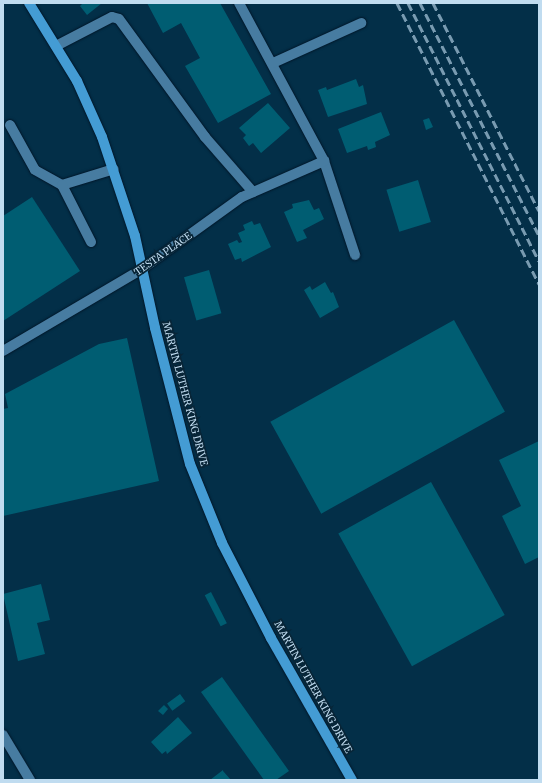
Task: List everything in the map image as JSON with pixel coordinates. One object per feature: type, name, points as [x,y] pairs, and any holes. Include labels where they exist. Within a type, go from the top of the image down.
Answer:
[{"type":"main road","name":"MARTIN LUTHER KING DRIVE","points":[[29,3],[77,80],[114,169],[142,270],[190,464],[222,542],[271,638],[352,780]]},
{"type":"street","points":[[239,3],[273,63],[324,161],[355,256]]},
{"type":"street","points":[[56,46],[112,18],[119,19],[205,137],[253,192]]},
{"type":"street","points":[[273,63],[361,23]]},
{"type":"street","points":[[10,125],[35,170],[62,185],[91,242]]},
{"type":"street","name":"TESTA PLACE","points":[[3,351],[142,270],[253,192],[324,161]]},
{"type":"street","points":[[62,185],[114,169]]},
{"type":"street","points":[[3,735],[6,750],[30,780]]},
{"type":"building","points":[[83,3],[102,3],[87,15],[80,6]]},
{"type":"building","points":[[147,3],[220,3],[271,94],[218,123],[185,66],[200,58],[181,23],[163,33]]},
{"type":"building","points":[[356,79],[359,87],[363,85],[367,104],[328,117],[318,90],[326,87],[327,90]]},
{"type":"building","points":[[268,103],[290,128],[261,153],[253,143],[249,146],[243,138],[246,135],[239,128]]},
{"type":"building","points":[[381,112],[390,135],[375,142],[376,147],[368,150],[367,146],[347,153],[338,129]]},
{"type":"building","points":[[429,118],[433,127],[426,130],[423,120]]},
{"type":"building","points":[[418,180],[431,222],[399,232],[386,190]]},
{"type":"building","points":[[32,197],[80,271],[3,321],[3,216]]},
{"type":"building","points":[[309,200],[314,210],[319,208],[324,219],[303,230],[307,238],[297,242],[284,212],[293,208],[292,204]]},
{"type":"building","points":[[252,221],[254,225],[260,223],[271,247],[242,262],[241,258],[235,260],[228,244],[237,240],[239,243],[242,242],[238,233],[245,230],[243,225]]},
{"type":"building","points":[[209,270],[221,313],[196,320],[184,277]]},
{"type":"building","points":[[325,282],[331,293],[333,292],[339,307],[320,318],[304,290],[310,286],[312,290]]},
{"type":"building","points":[[454,320],[505,412],[321,514],[270,422]]},
{"type":"building","points":[[127,338],[159,481],[3,516],[3,409],[8,408],[5,394],[99,344]]},
{"type":"building","points":[[539,441],[539,557],[525,564],[502,516],[521,506],[499,460]]},
{"type":"building","points":[[431,482],[505,615],[412,666],[338,533]]},
{"type":"building","points":[[41,584],[50,620],[37,623],[45,654],[18,661],[3,594]]},
{"type":"building","points":[[211,592],[227,623],[221,626],[205,595]]},
{"type":"building","points":[[222,677],[289,771],[276,780],[264,780],[201,692]]},
{"type":"building","points":[[180,694],[185,701],[172,711],[167,703]]},
{"type":"building","points":[[164,705],[168,709],[163,715],[158,711]]},
{"type":"building","points":[[178,717],[192,733],[167,754],[166,751],[162,754],[151,742]]},
{"type":"building","points":[[223,770],[231,780],[210,780]]},
{"type":"railway","points":[[397,3],[539,284]]},
{"type":"railway","points":[[408,3],[539,261]]},
{"type":"railway","points":[[420,3],[539,236]]},
{"type":"railway","points":[[433,3],[539,211]]}]
